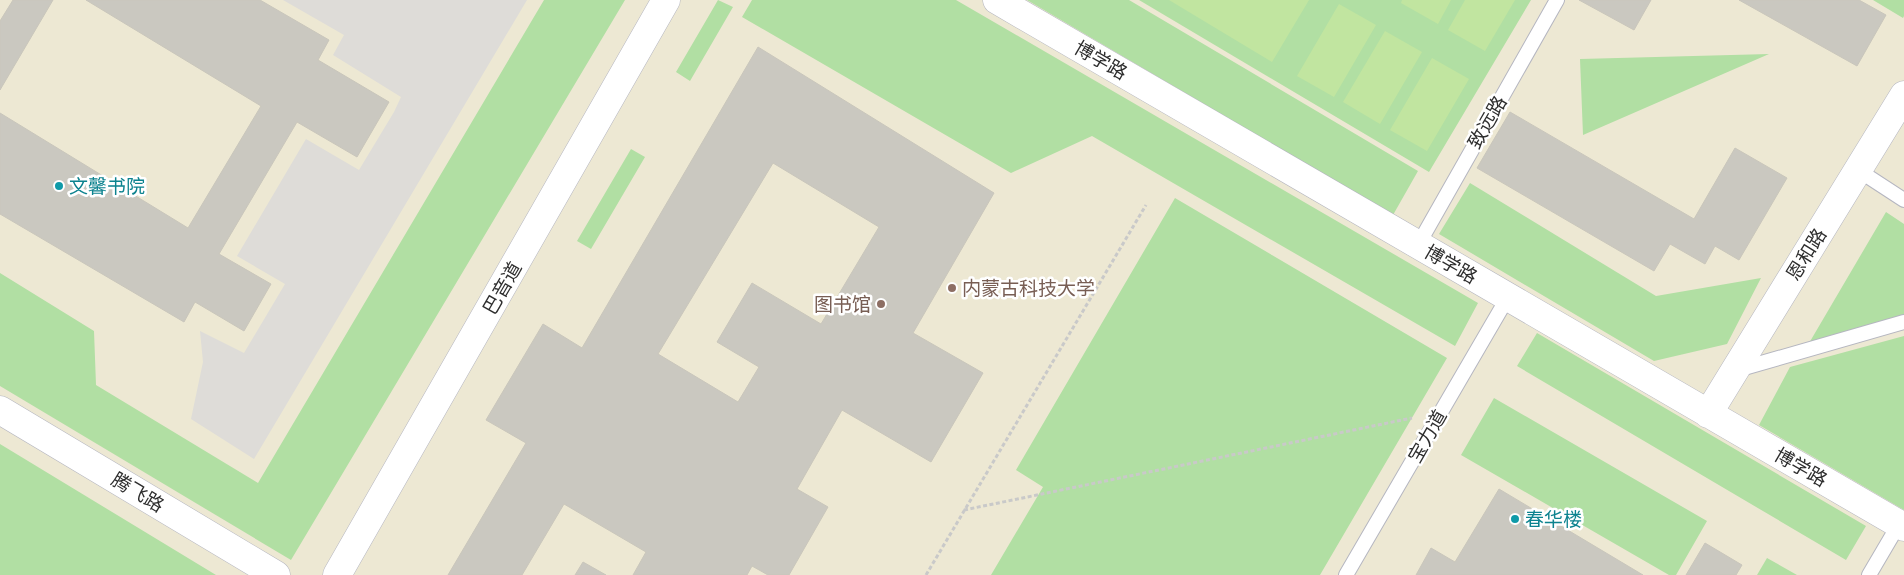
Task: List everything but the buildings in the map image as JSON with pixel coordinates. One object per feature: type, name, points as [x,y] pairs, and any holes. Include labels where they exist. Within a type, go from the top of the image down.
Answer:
[{"type":"street","name":"巴音道","points":[[337,575],[666,0]]},
{"type":"street","name":"博学路","points":[[998,0],[1902,526]]},
{"type":"street","name":"恩和路","points":[[1708,414],[1904,95]]},
{"type":"street","name":"腾飞路","points":[[0,410],[276,575]]},
{"type":"lane","name":"致远路","points":[[1418,245],[1557,0]]},
{"type":"lane","points":[[1858,170],[1904,200]]},
{"type":"lane","name":"宝力道","points":[[1346,575],[1508,297]]},
{"type":"lane","points":[[1734,370],[1904,322]]},
{"type":"lane","points":[[1870,575],[1902,526]]},
{"type":"path","points":[[927,575],[1146,205]]},
{"type":"path","points":[[964,510],[1441,412]]},
{"type":"shaded area","name":"内蒙古科技大学","points":[[0,0],[1904,0],[1904,575],[0,575]]},
{"type":"shaded area","points":[[283,0],[527,0],[254,459],[191,419],[203,362],[200,331],[244,353],[285,284],[237,256],[306,139],[359,170],[401,97],[333,55],[344,35]]},
{"type":"green space","points":[[544,0],[625,0],[291,560],[0,386],[0,273],[94,331],[96,385],[258,483]]},
{"type":"green space","points":[[718,0],[733,7],[690,81],[676,72]]},
{"type":"green space","points":[[752,0],[956,0],[1478,303],[1455,346],[1092,136],[1011,173],[742,17]]},
{"type":"green space","points":[[1027,0],[1129,0],[1418,171],[1393,215]]},
{"type":"green space","points":[[1139,0],[1531,0],[1429,172]]},
{"type":"green space","points":[[1169,0],[1309,0],[1272,62]]},
{"type":"green space","points":[[1402,0],[1451,0],[1438,24],[1401,3]]},
{"type":"green space","points":[[1465,0],[1515,0],[1485,51],[1448,30]]},
{"type":"green space","points":[[1873,0],[1904,0],[1903,18]]},
{"type":"green space","points":[[1339,4],[1376,25],[1334,97],[1297,76]]},
{"type":"green space","points":[[1385,31],[1422,52],[1380,124],[1343,102]]},
{"type":"green space","points":[[1769,54],[1583,135],[1580,59]]},
{"type":"green space","points":[[1432,58],[1469,79],[1427,151],[1390,130]]},
{"type":"green space","points":[[631,149],[645,157],[591,249],[577,241]]},
{"type":"green space","points":[[1470,183],[1656,296],[1761,278],[1727,344],[1654,361],[1439,234]]},
{"type":"green space","points":[[1175,198],[1447,358],[1320,575],[991,575],[1043,487],[1016,470]]},
{"type":"green space","points":[[1886,212],[1904,224],[1904,322],[1805,350]]},
{"type":"green space","points":[[1537,333],[1866,526],[1846,560],[1517,366]]},
{"type":"green space","points":[[1904,336],[1904,510],[1759,425],[1790,367]]},
{"type":"green space","points":[[1494,398],[1707,521],[1676,575],[1669,575],[1461,455]]},
{"type":"green space","points":[[0,444],[216,575],[0,575]]},
{"type":"green space","points":[[1767,558],[1797,575],[1757,575]]},
{"type":"place","name":"文馨书院","points":[[59,186]]},
{"type":"place","name":"内蒙古科技大学","points":[[952,288]]},
{"type":"place","name":"图书馆","points":[[881,304]]},
{"type":"place","name":"春华楼","points":[[1515,519]]}]
